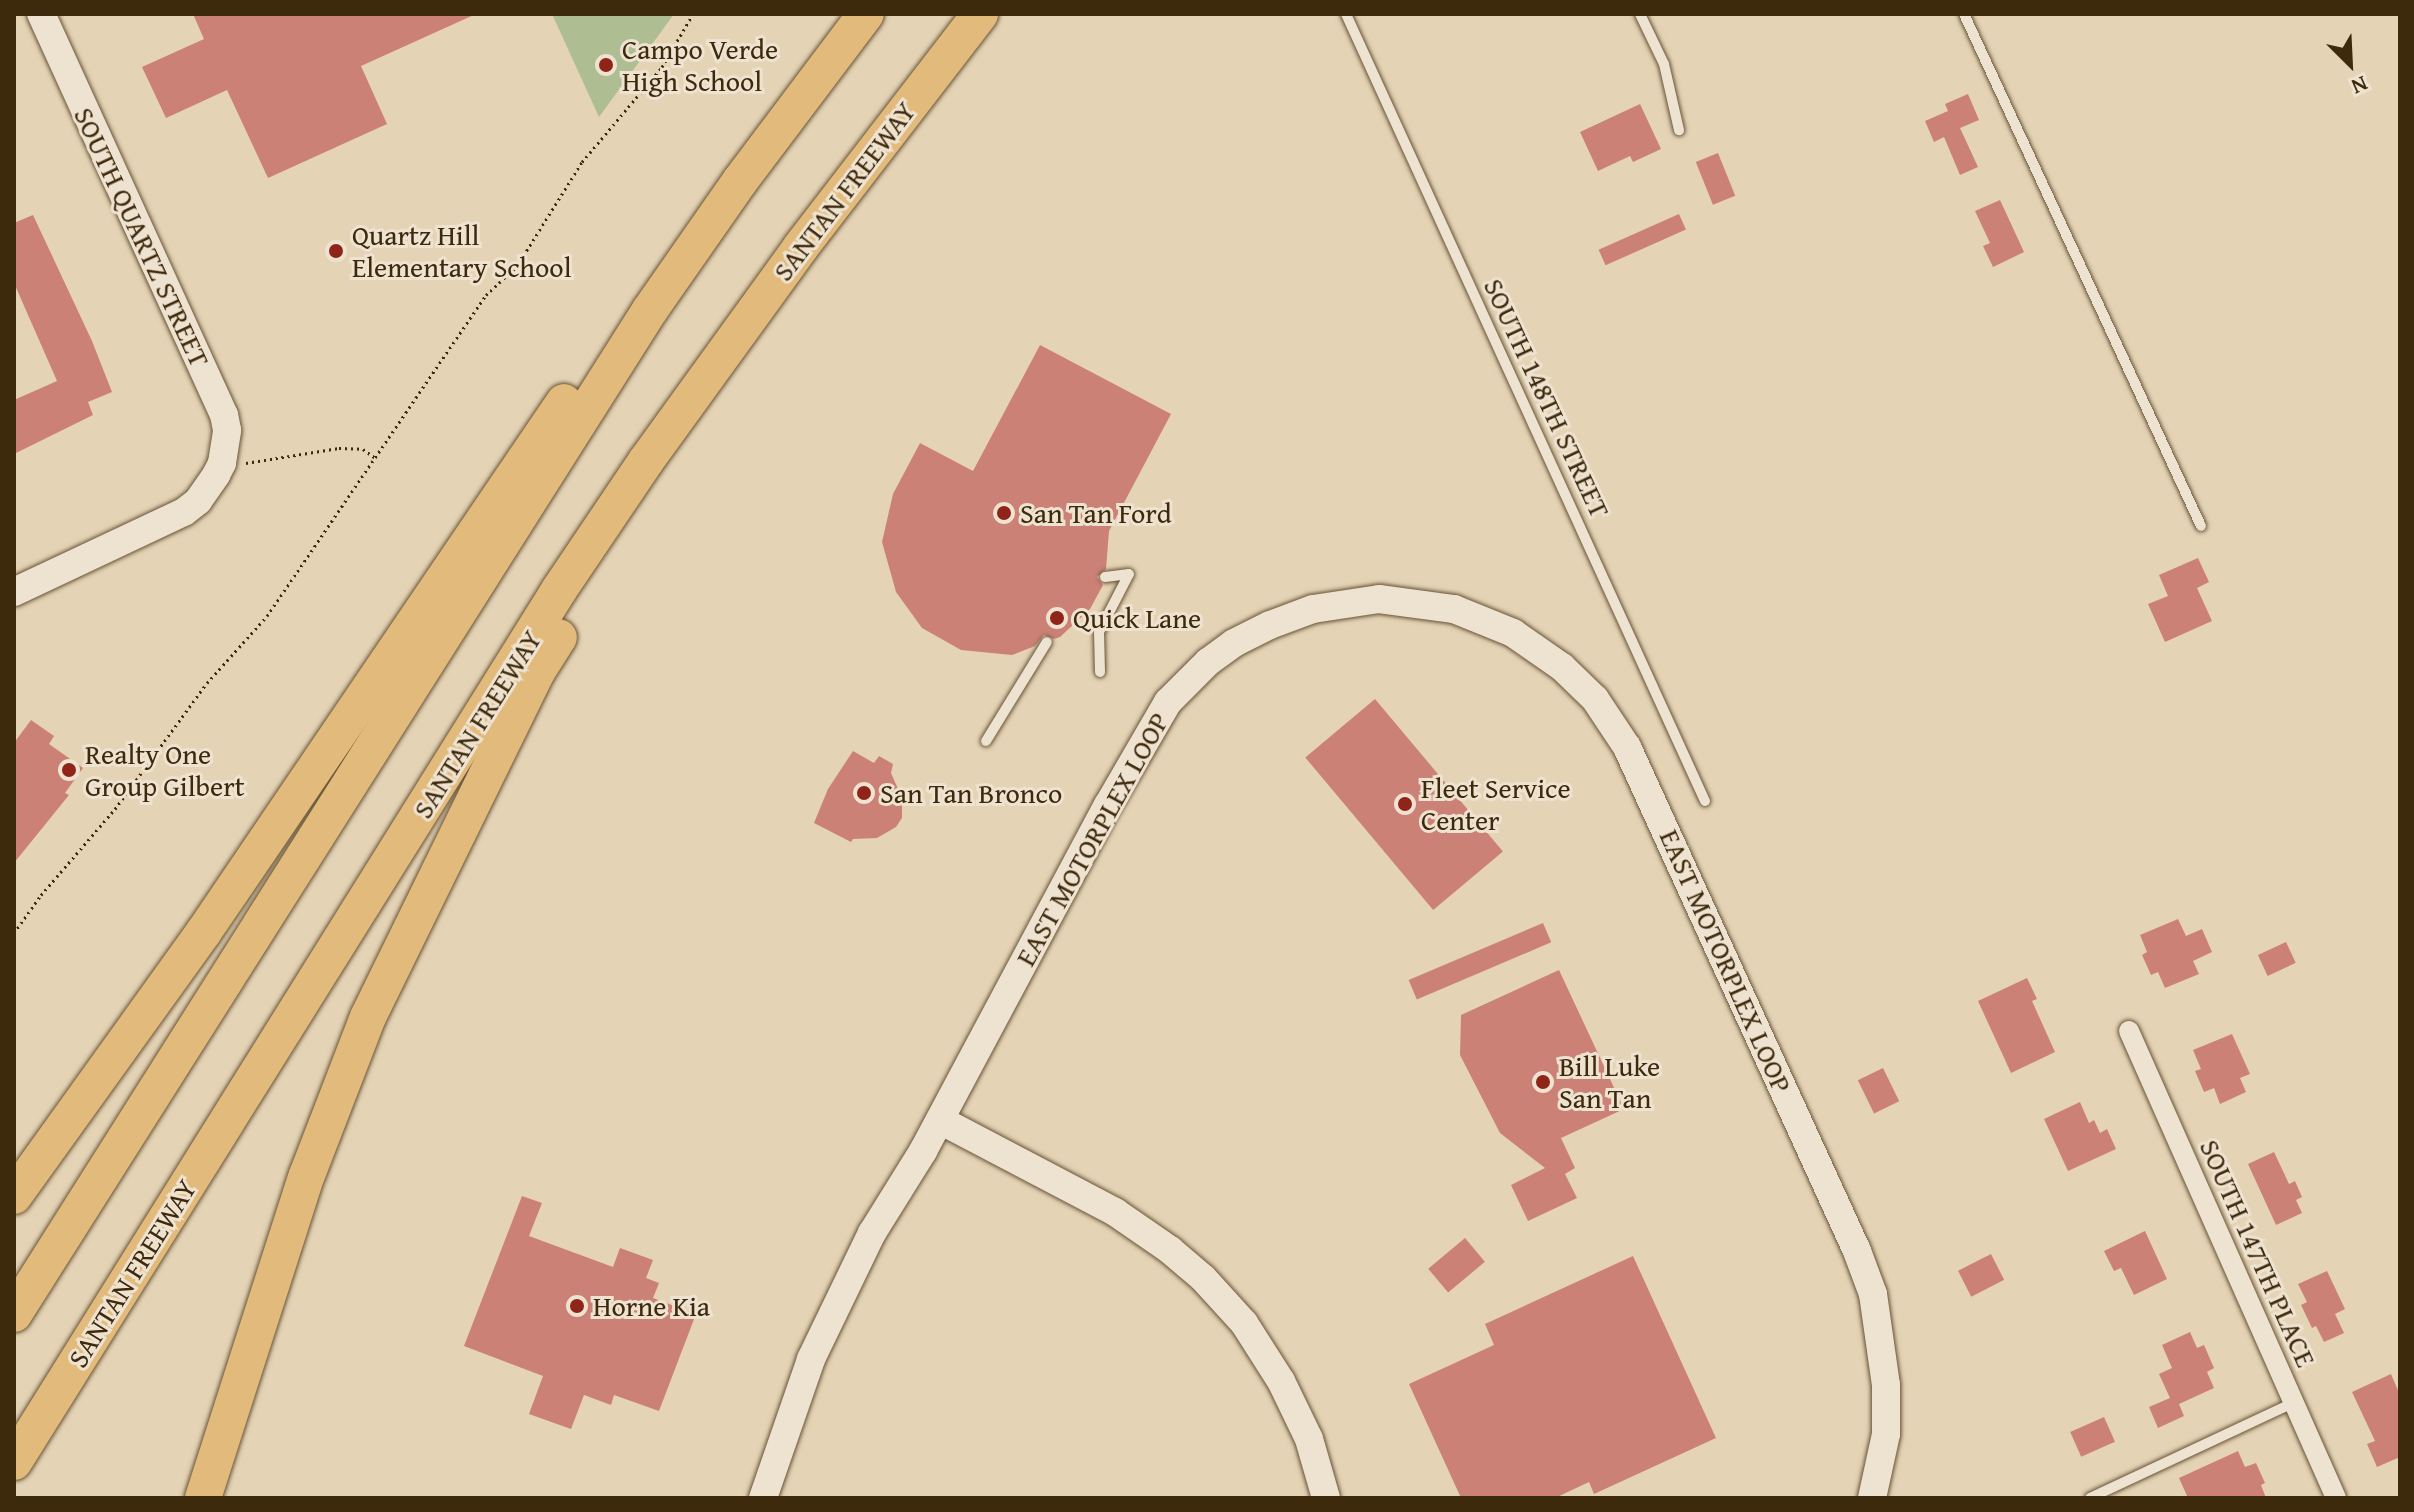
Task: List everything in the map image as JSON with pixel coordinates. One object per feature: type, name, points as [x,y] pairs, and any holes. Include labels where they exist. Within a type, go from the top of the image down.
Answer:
[{"type":"highway","points":[[14,1314],[650,310],[740,181],[866,14]]},
{"type":"highway","name":"SANTAN FREEWAY","points":[[14,1462],[559,590],[646,461],[800,248],[980,14]]},
{"type":"highway","points":[[14,1196],[203,933],[578,381],[650,310]]},
{"type":"highway","points":[[203,1498],[307,1175],[368,1017],[537,672],[617,542],[646,461]]},
{"type":"street","name":"SOUTH QUARTZ STREET","points":[[41,14],[224,415],[227,430],[222,463]]},
{"type":"street","points":[[14,592],[184,512],[208,490],[222,463]]},
{"type":"street","name":"EAST MOTORPLEX LOOP","points":[[763,1498],[811,1359],[872,1233],[940,1120],[1168,702],[1208,662],[1234,643],[1270,625],[1313,609],[1379,599],[1405,600],[1484,619],[1513,633],[1562,667],[1595,699],[1627,747],[1857,1251],[1873,1294],[1886,1385],[1886,1434],[1872,1498]]},
{"type":"street","name":"SOUTH 147TH PLACE","points":[[2129,1031],[2336,1498]]},
{"type":"street","points":[[940,1120],[1115,1212],[1170,1250],[1203,1278],[1244,1323],[1281,1381],[1309,1439],[1326,1498]]},
{"type":"lane","name":"SOUTH 148TH STREET","points":[[1346,14],[1705,801]]},
{"type":"lane","points":[[1640,14],[1664,64],[1679,130]]},
{"type":"lane","points":[[1964,14],[2201,526]]},
{"type":"lane","points":[[1100,672],[1099,632],[1129,574],[1105,577]]},
{"type":"lane","points":[[986,741],[1047,642]]},
{"type":"lane","points":[[2090,1498],[2293,1403]]},
{"type":"path","points":[[14,933],[41,895],[115,809],[207,683],[267,616],[486,295],[517,266],[582,162],[662,67],[693,14]]},
{"type":"path","points":[[222,463],[255,463],[339,448],[363,449],[376,458]]},
{"type":"green space","name":"Campo Verde High School","points":[[552,14],[674,14],[599,117]]},
{"type":"building","points":[[193,14],[476,14],[361,66],[387,124],[268,178],[227,90],[166,118],[142,67],[204,39]]},
{"type":"building","points":[[1968,94],[1979,120],[1960,128],[1978,167],[1960,175],[1944,137],[1934,142],[1925,121],[1948,111],[1945,104]]},
{"type":"building","points":[[1640,104],[1661,149],[1633,162],[1630,156],[1598,171],[1580,132]]},
{"type":"building","points":[[1718,153],[1735,196],[1713,205],[1696,162]]},
{"type":"building","points":[[2000,200],[2024,252],[1993,267],[1983,246],[1990,243],[1975,211]]},
{"type":"building","points":[[1679,214],[1686,230],[1606,265],[1599,250]]},
{"type":"building","points":[[33,215],[92,341],[112,392],[88,402],[93,415],[14,454],[14,400],[57,381],[14,283],[14,223]]},
{"type":"building","name":"San Tan Ford","points":[[1040,345],[1171,414],[1109,531],[1106,569],[1097,577],[1103,585],[1090,609],[1060,637],[1054,639],[1044,635],[1035,646],[1012,655],[961,650],[922,628],[896,592],[882,542],[893,494],[920,443],[973,471]]},
{"type":"building","points":[[2198,558],[2209,582],[2197,588],[2212,621],[2165,642],[2148,604],[2168,596],[2159,575]]},
{"type":"building","name":"Fleet Service Center","points":[[1375,699],[1503,851],[1433,910],[1305,757]]},
{"type":"building","points":[[31,720],[54,736],[49,744],[83,768],[65,793],[69,795],[14,863],[14,743]]},
{"type":"building","name":"San Tan Bronco","points":[[853,751],[874,763],[879,756],[893,764],[891,773],[902,798],[902,818],[896,827],[877,838],[853,839],[851,842],[814,823],[828,789]]},
{"type":"building","points":[[2178,919],[2186,936],[2202,929],[2212,952],[2193,961],[2199,974],[2165,988],[2158,972],[2151,975],[2142,955],[2147,952],[2140,935]]},
{"type":"building","points":[[1543,923],[1551,942],[1417,999],[1409,980]]},
{"type":"building","points":[[2286,942],[2296,963],[2268,976],[2258,955]]},
{"type":"building","name":"Bill Luke San Tan","points":[[1559,970],[1624,1109],[1561,1138],[1575,1168],[1565,1174],[1577,1198],[1528,1221],[1511,1185],[1545,1168],[1500,1133],[1460,1055],[1461,1015]]},
{"type":"building","points":[[2027,978],[2037,999],[2032,1001],[2055,1052],[2011,1073],[1978,1001]]},
{"type":"building","points":[[2232,1034],[2250,1074],[2240,1078],[2246,1092],[2220,1104],[2214,1088],[2204,1092],[2195,1071],[2201,1069],[2193,1050]]},
{"type":"building","points":[[1883,1068],[1899,1101],[1874,1114],[1858,1080]]},
{"type":"building","points":[[2080,1102],[2089,1123],[2094,1120],[2100,1133],[2107,1129],[2116,1149],[2068,1171],[2044,1119]]},
{"type":"building","points":[[2274,1152],[2289,1184],[2295,1181],[2302,1197],[2296,1200],[2302,1213],[2276,1225],[2248,1164]]},
{"type":"building","name":"Horne Kia","points":[[522,1196],[542,1203],[529,1236],[613,1267],[620,1248],[653,1260],[646,1278],[659,1283],[653,1298],[696,1314],[659,1411],[614,1395],[611,1405],[584,1395],[571,1429],[529,1414],[543,1376],[464,1346]]},
{"type":"building","points":[[2145,1231],[2167,1279],[2134,1295],[2121,1268],[2114,1271],[2104,1251]]},
{"type":"building","points":[[1465,1238],[1485,1262],[1448,1293],[1428,1269]]},
{"type":"building","points":[[1991,1254],[2004,1280],[1971,1297],[1958,1271]]},
{"type":"building","points":[[1633,1256],[1716,1438],[1594,1494],[1589,1482],[1555,1498],[1461,1498],[1409,1384],[1494,1345],[1485,1324]]},
{"type":"building","points":[[2327,1271],[2345,1309],[2335,1314],[2344,1333],[2324,1342],[2316,1326],[2312,1328],[2301,1305],[2307,1302],[2298,1284]]},
{"type":"building","points":[[2190,1332],[2197,1348],[2204,1345],[2214,1368],[2207,1372],[2214,1388],[2179,1404],[2184,1416],[2158,1428],[2149,1407],[2170,1398],[2159,1374],[2172,1368],[2162,1345]]},
{"type":"building","points":[[2391,1374],[2400,1395],[2400,1457],[2377,1467],[2367,1444],[2375,1441],[2352,1392]]},
{"type":"building","points":[[2104,1417],[2115,1442],[2081,1457],[2070,1432]]},
{"type":"building","points":[[2238,1451],[2245,1467],[2256,1463],[2265,1483],[2261,1485],[2266,1498],[2188,1498],[2179,1478]]},
{"type":"place","name":"Campo Verde High School","points":[[606,65]]},
{"type":"place","name":"Quartz Hill Elementary School","points":[[336,251]]},
{"type":"place","name":"San Tan Ford","points":[[1004,513]]},
{"type":"place","name":"Quick Lane","points":[[1057,618]]},
{"type":"place","name":"Realty One Group Gilbert","points":[[69,770]]},
{"type":"place","name":"San Tan Bronco","points":[[864,793]]},
{"type":"place","name":"Fleet Service Center","points":[[1405,804]]},
{"type":"place","name":"Bill Luke San Tan","points":[[1543,1082]]},
{"type":"place","name":"Horne Kia","points":[[577,1306]]}]
